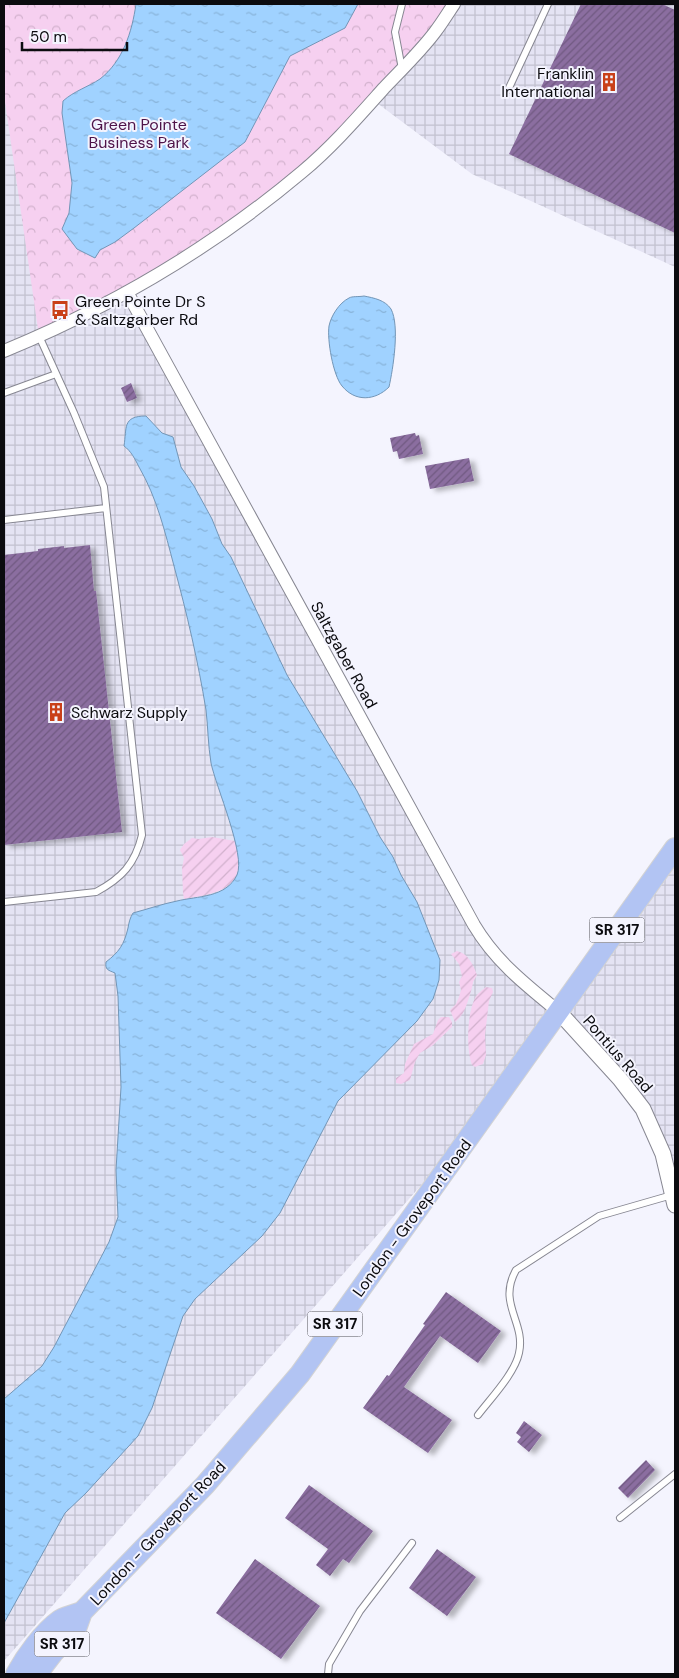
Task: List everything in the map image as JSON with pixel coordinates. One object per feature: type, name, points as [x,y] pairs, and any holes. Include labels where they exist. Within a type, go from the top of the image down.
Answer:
[{"type":"main road","name":"London - Groveport Road","points":[[37,1674],[53,1653],[76,1629],[82,1612],[205,1485],[300,1374],[675,848]]},
{"type":"main road","name":"London - Groveport Road","points":[[7,1674],[21,1666],[44,1636],[61,1620],[82,1612]]},
{"type":"street","points":[[4,351],[39,336],[127,292],[178,262],[253,212],[304,171],[350,126],[435,33],[454,4]]},
{"type":"street","name":"Saltzgaber Road","points":[[127,292],[483,941],[494,955],[559,1012]]},
{"type":"street","name":"Pontius Road","points":[[559,1012],[620,1079],[643,1109],[664,1154],[674,1200]]},
{"type":"lane","points":[[402,4],[395,32],[402,69]]},
{"type":"lane","points":[[508,90],[548,4]]},
{"type":"lane","points":[[4,902],[96,892],[123,874],[134,858],[142,836],[104,487],[39,336]]},
{"type":"lane","points":[[4,393],[56,374]]},
{"type":"lane","points":[[4,520],[106,508]]},
{"type":"lane","points":[[478,1415],[512,1370],[519,1354],[521,1340],[511,1308],[509,1292],[511,1278],[516,1270],[599,1216],[674,1200]]},
{"type":"lane","points":[[620,1518],[675,1474]]},
{"type":"lane","points":[[328,1674],[329,1664],[360,1611],[412,1543]]},
{"type":"shaded area","points":[[4,4],[675,4],[675,267],[472,174],[373,100],[127,292],[474,925],[558,1012],[675,848],[675,1204],[653,1130],[559,1013],[501,1094],[4,1661]]},
{"type":"green space","name":"Green Pointe Business Park","points":[[4,4],[454,4],[350,126],[253,212],[39,336],[4,95]]},
{"type":"green space","points":[[212,837],[235,841],[238,868],[235,878],[221,890],[184,899],[182,868],[184,858],[180,850],[192,838]]},
{"type":"green space","points":[[457,951],[468,957],[477,975],[464,1011],[455,1022],[450,1010],[456,1004],[459,997],[461,990],[459,982],[462,976],[459,964],[451,954]]},
{"type":"green space","points":[[486,987],[492,988],[493,992],[489,1001],[485,1035],[486,1055],[483,1064],[475,1067],[472,1065],[469,1050],[470,1013],[475,998]]},
{"type":"green space","points":[[441,1017],[449,1017],[452,1027],[432,1046],[420,1053],[415,1062],[410,1080],[401,1084],[396,1083],[396,1078],[404,1073],[405,1064],[414,1044],[433,1034]]},
{"type":"water","points":[[136,4],[358,4],[345,28],[290,56],[245,142],[134,228],[100,250],[95,258],[77,249],[62,229],[69,213],[72,183],[62,113],[63,101],[100,79],[115,64],[129,35]]},
{"type":"water","points":[[364,296],[382,301],[389,306],[394,316],[395,326],[394,359],[389,387],[378,395],[365,398],[353,395],[342,386],[331,357],[329,340],[329,326],[336,310],[350,297]]},
{"type":"water","points":[[146,416],[162,433],[173,437],[181,467],[212,519],[222,544],[231,557],[287,675],[357,791],[380,837],[417,902],[440,960],[439,980],[433,999],[417,1021],[338,1101],[280,1213],[262,1236],[195,1299],[183,1316],[152,1408],[138,1436],[65,1513],[4,1623],[4,1399],[42,1366],[54,1347],[109,1242],[118,1217],[116,1170],[121,1087],[118,996],[115,973],[106,967],[106,962],[123,944],[133,913],[171,902],[202,897],[218,892],[232,883],[237,875],[239,865],[234,837],[211,763],[206,710],[188,620],[160,515],[145,479],[129,450],[124,446],[129,421],[133,418]]},
{"type":"building","name":"Franklin International","points":[[581,4],[662,4],[675,10],[675,233],[509,154]]},
{"type":"building","points":[[131,383],[137,398],[127,402],[121,388]]},
{"type":"building","points":[[415,433],[416,436],[419,435],[423,454],[399,459],[397,451],[393,452],[390,438]]},
{"type":"building","points":[[469,458],[474,481],[430,489],[425,466]]},
{"type":"building","name":"Schwarz Supply","points":[[90,545],[122,832],[4,845],[4,555],[38,551],[38,549]]},
{"type":"building","points":[[446,1292],[501,1331],[478,1363],[440,1336],[404,1387],[452,1420],[428,1453],[363,1408],[387,1375],[389,1376]]},
{"type":"building","points":[[524,1421],[542,1435],[529,1452],[517,1442],[521,1437],[516,1433]]},
{"type":"building","points":[[646,1460],[655,1470],[628,1498],[618,1488]]},
{"type":"building","points":[[309,1485],[373,1531],[349,1563],[343,1559],[330,1576],[316,1565],[328,1549],[285,1518]]},
{"type":"building","points":[[437,1549],[476,1577],[447,1616],[409,1588]]},
{"type":"building","points":[[255,1559],[320,1606],[281,1659],[216,1613]]},
{"type":"place","name":"Franklin International","points":[[609,82]]},
{"type":"place","name":"Green Pointe Dr S & Saltzgarber Rd","points":[[60,310]]},
{"type":"place","name":"Schwarz Supply","points":[[56,712]]}]
